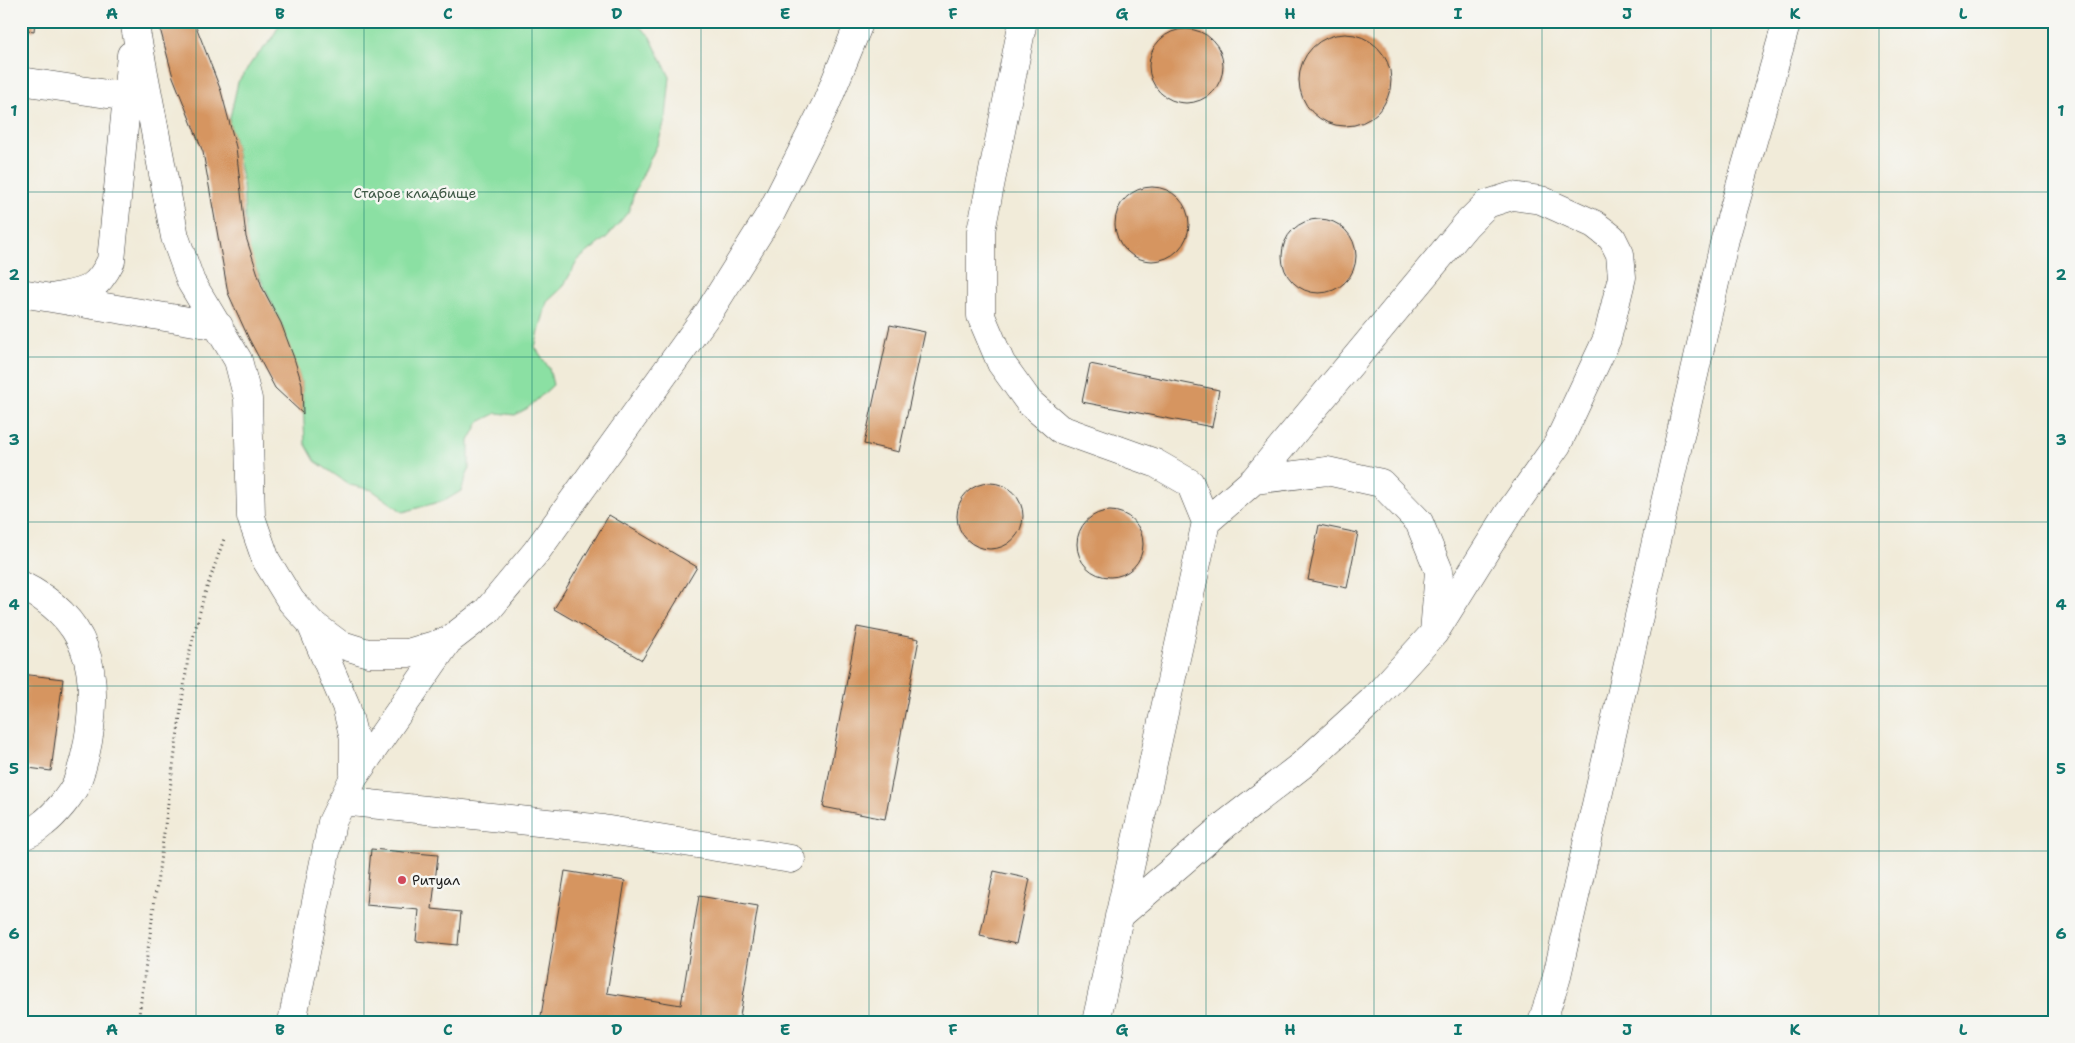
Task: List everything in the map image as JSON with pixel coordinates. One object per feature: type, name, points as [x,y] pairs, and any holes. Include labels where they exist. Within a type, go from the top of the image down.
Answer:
[{"type":"street","points":[[134,21],[175,237],[191,282],[238,360],[248,400],[251,517],[266,560],[291,601],[311,623],[339,644],[368,653],[408,653],[448,641]]},
{"type":"street","points":[[52,298],[86,291],[102,279],[111,261],[134,21]]},
{"type":"street","points":[[292,1022],[332,822],[348,789],[448,641],[487,611],[536,552],[709,312],[771,213],[826,104],[860,21]]},
{"type":"street","points":[[1023,21],[981,231],[981,316],[1001,363],[1029,402],[1060,430],[1155,464],[1190,483],[1206,522],[1096,1022]]},
{"type":"street","points":[[1542,1022],[1556,980],[1726,239],[1787,21]]},
{"type":"street","points":[[21,81],[127,97]]},
{"type":"street","points":[[1119,916],[1226,824],[1302,765],[1372,701],[1434,634],[1509,513],[1557,445],[1607,339],[1622,276],[1620,254],[1612,238],[1594,224],[1541,200],[1512,196],[1487,204],[1466,225],[1254,480],[1206,522]]},
{"type":"street","points":[[21,293],[219,326]]},
{"type":"street","points":[[1254,480],[1326,471],[1381,483],[1419,522],[1439,571],[1434,634]]},
{"type":"street","points":[[21,585],[40,594],[70,620],[84,648],[93,687],[87,743],[76,783],[51,818],[29,834],[21,836]]},
{"type":"street","points":[[311,623],[346,706],[354,738],[348,789]]},
{"type":"street","points":[[348,789],[791,860]]},
{"type":"path","points":[[138,1022],[188,658],[204,596],[226,533]]},
{"type":"green space","name":"Старое кладбище","points":[[281,21],[633,21],[649,35],[670,77],[666,117],[658,143],[634,193],[629,211],[607,237],[578,260],[563,287],[547,302],[535,347],[549,368],[553,385],[528,408],[515,415],[497,413],[479,422],[469,441],[469,469],[461,491],[446,500],[403,512],[372,490],[350,485],[315,461],[305,443],[302,384],[281,323],[252,260],[246,237],[243,185],[229,122],[238,82],[253,60],[272,39]]},
{"type":"building","points":[[21,21],[35,21],[34,31],[21,29]]},
{"type":"building","points":[[158,21],[194,21],[221,91],[236,147],[246,237],[262,287],[281,323],[294,358],[302,384],[303,414],[275,388],[249,339],[228,293],[203,152],[173,77]]},
{"type":"building","points":[[1179,29],[1193,29],[1207,35],[1217,45],[1223,59],[1223,73],[1217,87],[1207,97],[1193,103],[1179,103],[1165,97],[1155,87],[1149,73],[1149,59],[1155,45],[1165,35]]},
{"type":"building","points":[[1336,34],[1354,34],[1371,41],[1384,54],[1391,71],[1391,89],[1384,106],[1371,119],[1354,126],[1336,126],[1319,119],[1306,106],[1299,89],[1299,71],[1306,54],[1319,41]]},
{"type":"building","points":[[1145,187],[1159,187],[1173,193],[1183,203],[1189,217],[1189,231],[1183,245],[1173,255],[1159,261],[1145,261],[1131,255],[1121,245],[1115,231],[1115,217],[1121,203],[1131,193]]},
{"type":"building","points":[[1312,219],[1326,219],[1340,225],[1350,235],[1356,249],[1356,263],[1350,277],[1340,287],[1326,293],[1312,293],[1298,287],[1288,277],[1282,263],[1282,249],[1288,235],[1298,225]]},
{"type":"building","points":[[890,325],[925,332],[899,452],[864,444]]},
{"type":"building","points":[[1090,364],[1219,390],[1212,427],[1082,402]]},
{"type":"building","points":[[990,483],[1002,486],[1013,493],[1020,504],[1023,516],[1020,528],[1013,539],[1002,546],[990,549],[978,546],[967,539],[960,528],[957,516],[960,504],[967,493],[978,486]]},
{"type":"building","points":[[1110,511],[1122,514],[1133,521],[1140,532],[1143,544],[1140,556],[1133,567],[1122,574],[1110,577],[1098,574],[1087,567],[1080,556],[1077,544],[1080,532],[1087,521],[1098,514]]},
{"type":"building","points":[[609,515],[697,567],[642,660],[554,609]]},
{"type":"building","points":[[1319,525],[1358,533],[1347,588],[1308,580]]},
{"type":"building","points":[[857,627],[919,639],[885,819],[823,807]]},
{"type":"building","points":[[21,674],[63,679],[51,771],[21,767]]},
{"type":"building","name":"Ритуал","points":[[371,849],[438,855],[432,909],[461,912],[458,945],[416,941],[419,910],[366,905]]},
{"type":"building","points":[[565,871],[625,881],[607,993],[681,1005],[699,896],[758,906],[739,1022],[540,1022]]},
{"type":"building","points":[[994,871],[1030,879],[1016,944],[980,936]]},
{"type":"place","name":"Ритуал","points":[[402,880]]}]
